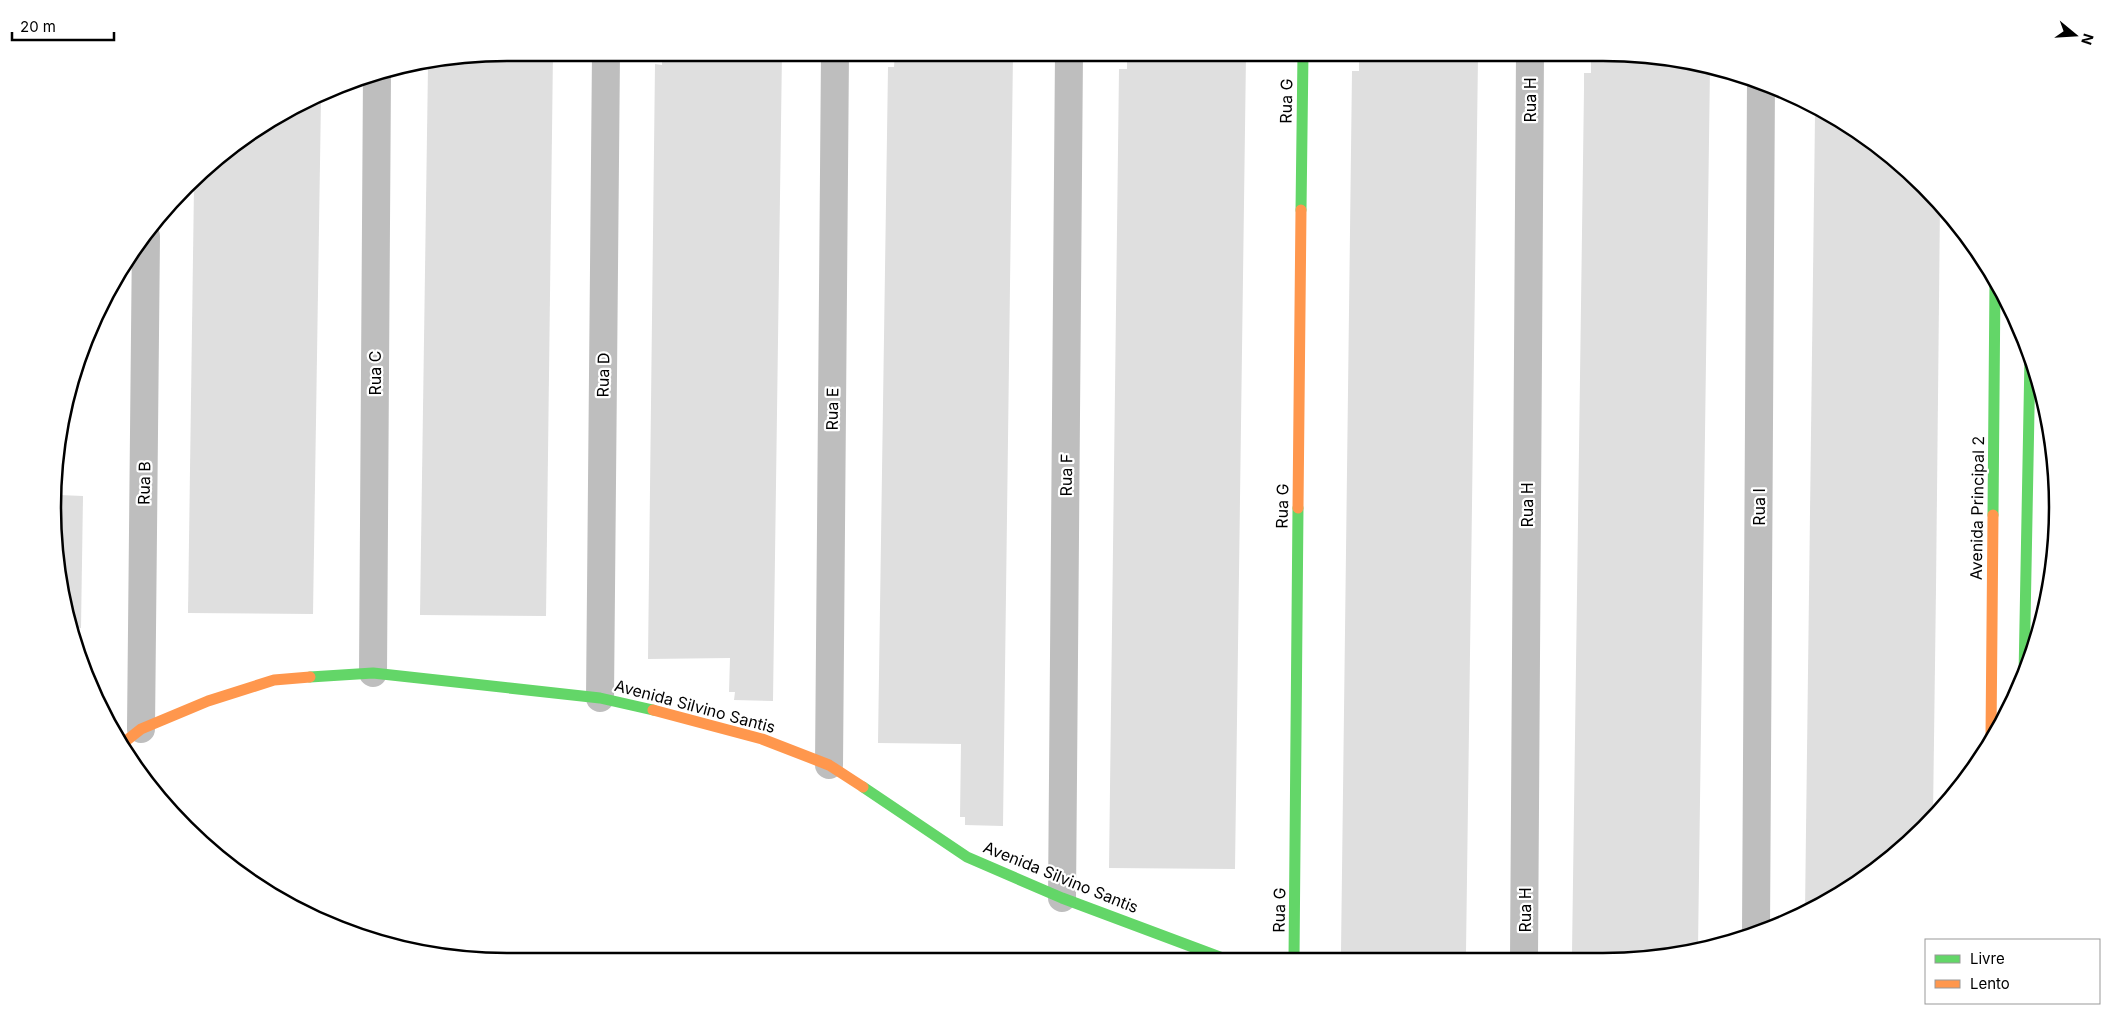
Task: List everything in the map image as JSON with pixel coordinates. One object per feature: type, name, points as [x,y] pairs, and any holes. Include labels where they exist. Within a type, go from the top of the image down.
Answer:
[{"type":"street","name":"Rua D","points":[[600,698],[606,61]]},
{"type":"street","name":"Rua E","points":[[829,765],[835,61]]},
{"type":"street","name":"Rua F","points":[[1062,898],[1069,61]]},
{"type":"street","name":"Rua G","points":[[1294,953],[1303,61]]},
{"type":"street","name":"Rua H","points":[[1524,953],[1530,61]]},
{"type":"street","name":"Rua C","points":[[373,673],[377,81]]},
{"type":"street","name":"Rua I","points":[[1756,925],[1761,90]]},
{"type":"street","name":"Rua B","points":[[131,737],[146,246]]},
{"type":"street","name":"Avenida Principal 2","points":[[1991,726],[1995,295]]},
{"type":"street","points":[[2024,652],[2030,378]]},
{"type":"street","name":"Avenida Silvino Santis","points":[[131,737],[208,701],[274,680],[373,673],[600,698],[643,707],[762,739],[829,765],[967,857],[1062,898],[1209,953]]},
{"type":"building","points":[[553,61],[546,616],[420,615],[428,69],[478,62]]},
{"type":"building","points":[[662,61],[782,61],[773,701],[734,700],[735,692],[729,692],[730,658],[648,659],[655,64],[662,65]]},
{"type":"building","points":[[894,61],[1013,61],[1003,826],[965,825],[965,817],[960,817],[961,744],[878,743],[888,67],[894,67]]},
{"type":"building","points":[[1127,61],[1246,61],[1235,869],[1109,868],[1119,69],[1127,69]]},
{"type":"building","points":[[1359,61],[1478,61],[1466,953],[1341,952],[1352,71],[1359,71]]},
{"type":"building","points":[[1591,61],[1603,61],[1661,65],[1710,74],[1698,942],[1632,952],[1572,953],[1584,73],[1591,73]]},
{"type":"building","points":[[321,102],[313,614],[188,613],[194,190],[213,172],[259,136]]},
{"type":"building","points":[[1815,116],[1851,136],[1874,153],[1897,172],[1940,215],[1936,588],[1933,806],[1897,842],[1874,861],[1851,878],[1805,904]]},
{"type":"building","points":[[61,495],[83,496],[81,628],[78,628],[76,622],[65,565],[62,536]]},
{"type":"traffic: fast","points":[[1301,210],[1303,61]]},
{"type":"traffic: fast","points":[[1993,515],[1995,295]]},
{"type":"traffic: fast","points":[[2024,652],[2030,378]]},
{"type":"traffic: fast","points":[[1294,953],[1298,508]]},
{"type":"traffic: fast","points":[[310,677],[373,673],[600,698],[653,710]]},
{"type":"traffic: fast","points":[[863,787],[967,857],[1062,898],[1209,953]]},
{"type":"traffic: slow","points":[[1298,508],[1301,210]]},
{"type":"traffic: slow","points":[[1991,726],[1993,515]]},
{"type":"traffic: slow","points":[[127,740],[141,729],[208,701],[274,680],[310,677]]},
{"type":"traffic: slow","points":[[653,710],[762,739],[829,765],[863,787]]}]
